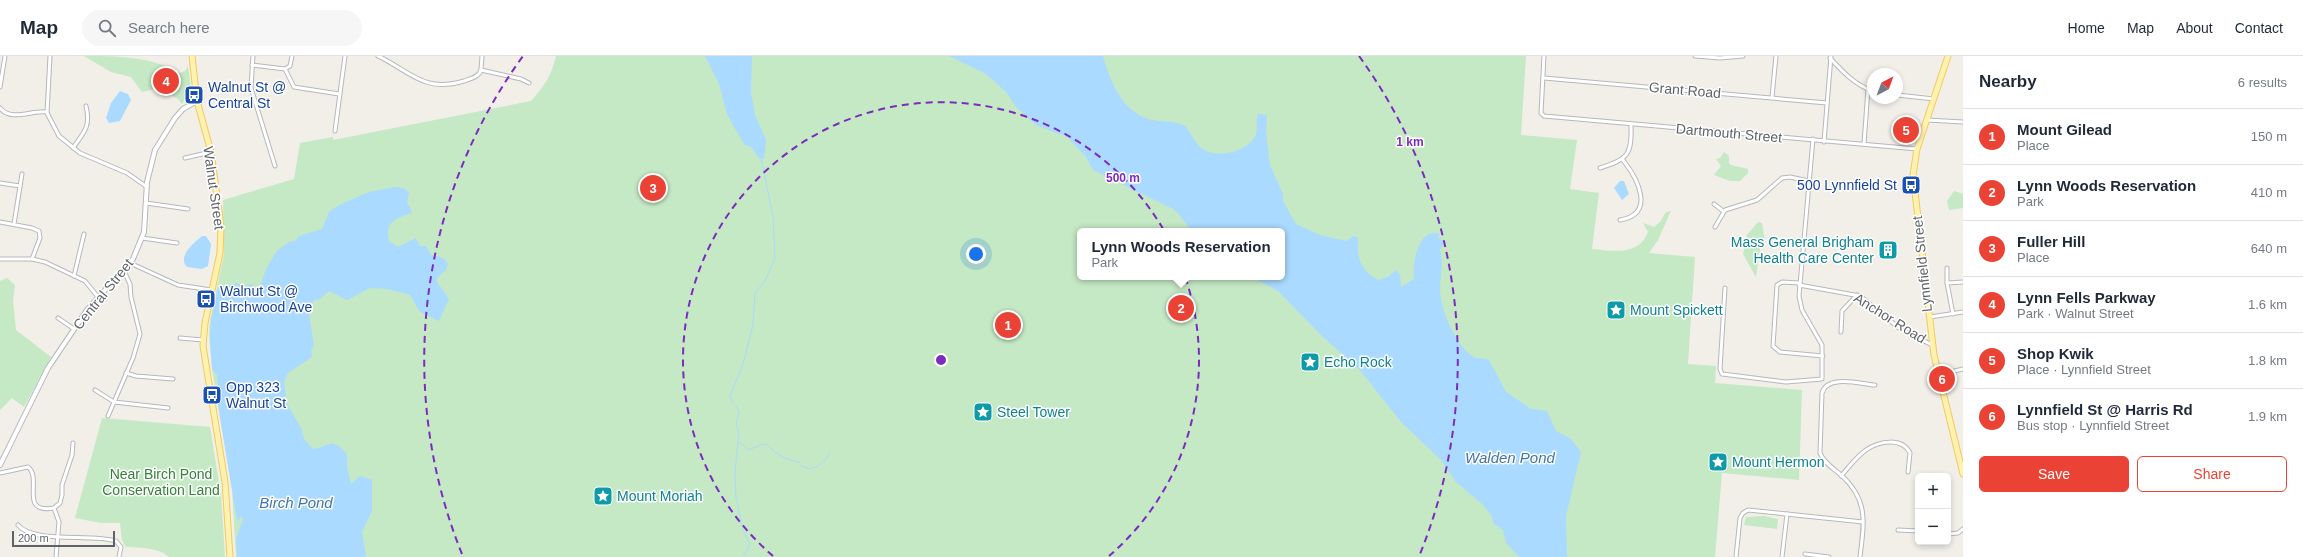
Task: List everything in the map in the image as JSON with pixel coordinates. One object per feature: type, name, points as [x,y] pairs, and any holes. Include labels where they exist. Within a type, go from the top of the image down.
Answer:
[{"type":"main road","name":"Walnut Street","points":[[192,56],[197,101],[211,152],[222,226],[220,252],[211,290],[204,340],[204,358],[226,489],[230,557]]},
{"type":"main road","name":"Lynnfield Street","points":[[1948,56],[1917,149],[1913,175],[1932,345],[1963,474]]},
{"type":"street","points":[[0,87],[5,56]]},
{"type":"street","points":[[50,56],[47,112],[59,136],[73,148],[127,173],[147,187]]},
{"type":"street","points":[[253,56],[251,88],[275,166]]},
{"type":"street","points":[[252,65],[285,69],[290,66],[292,56]]},
{"type":"street","points":[[335,131],[345,56]]},
{"type":"street","points":[[378,56],[430,85],[448,86],[478,75],[481,70],[482,56]]},
{"type":"street","points":[[1544,56],[1544,78]]},
{"type":"street","points":[[1695,56],[1734,58],[1743,56]]},
{"type":"street","points":[[1772,97],[1776,56]]},
{"type":"street","points":[[1830,57],[1842,72],[1867,89]]},
{"type":"street","points":[[1824,142],[1830,57]]},
{"type":"street","points":[[285,69],[294,87],[339,94]]},
{"type":"street","points":[[481,70],[523,79],[529,83]]},
{"type":"street","name":"Grant Road","points":[[1544,78],[1827,103]]},
{"type":"street","name":"Dartmouth Street","points":[[1544,78],[1541,114],[1544,116],[1631,125],[1917,149]]},
{"type":"street","points":[[1903,96],[1934,99]]},
{"type":"street","name":"Central Street","points":[[0,465],[42,378],[74,329],[98,297],[130,263],[142,238],[150,164],[164,133],[183,109],[197,101]]},
{"type":"street","points":[[1864,144],[1867,104]]},
{"type":"street","points":[[73,148],[88,126],[89,119],[86,106]]},
{"type":"street","points":[[0,108],[3,112],[12,116],[36,112],[47,112]]},
{"type":"street","points":[[1927,120],[1963,122]]},
{"type":"street","points":[[1600,168],[1623,160],[1629,150],[1631,125]]},
{"type":"street","points":[[1725,288],[1720,369],[1722,374],[1786,382],[1822,379],[1823,356],[1818,337],[1802,310],[1800,284],[1812,139]]},
{"type":"street","points":[[185,158],[211,152]]},
{"type":"street","points":[[1620,220],[1633,218],[1641,205],[1639,191],[1623,160]]},
{"type":"street","points":[[14,224],[22,174]]},
{"type":"street","points":[[1715,227],[1723,211],[1730,207],[1757,200],[1782,178],[1790,177],[1809,181]]},
{"type":"street","points":[[0,183],[20,186]]},
{"type":"street","points":[[146,203],[188,209]]},
{"type":"street","points":[[1714,204],[1723,211]]},
{"type":"street","points":[[0,222],[35,228],[39,231],[40,238],[32,259]]},
{"type":"street","points":[[74,276],[84,234]]},
{"type":"street","points":[[142,238],[177,243]]},
{"type":"street","points":[[0,259],[32,259],[45,262],[87,282],[98,297]]},
{"type":"street","points":[[130,263],[178,285],[211,290]]},
{"type":"street","points":[[1947,268],[1953,314]]},
{"type":"street","points":[[108,416],[140,334],[131,296],[130,284],[124,271]]},
{"type":"street","name":"Anchor Road","points":[[1823,356],[1778,352],[1773,346],[1777,285],[1782,282],[1800,284],[1857,295],[1900,328],[1932,345]]},
{"type":"street","points":[[1948,283],[1963,282]]},
{"type":"street","points":[[1841,332],[1842,311],[1857,295]]},
{"type":"street","points":[[1928,317],[1963,312]]},
{"type":"street","points":[[58,318],[74,329]]},
{"type":"street","points":[[180,338],[204,340]]},
{"type":"street","points":[[1938,375],[1963,369]]},
{"type":"street","points":[[126,373],[136,376],[173,379]]},
{"type":"street","points":[[1860,557],[1863,522],[1859,497],[1841,476],[1823,460],[1820,451],[1822,393],[1828,384],[1837,382],[1875,386]]},
{"type":"street","points":[[96,390],[114,402],[168,408]]},
{"type":"street","points":[[1841,476],[1868,449],[1896,442],[1904,444],[1910,453],[1908,472]]},
{"type":"street","points":[[0,473],[28,468],[33,475],[33,498],[36,504],[41,508],[54,508],[60,503],[62,485],[72,455],[73,444]]},
{"type":"street","points":[[54,508],[59,522],[56,557]]},
{"type":"street","points":[[1736,557],[1740,518],[1743,513],[1750,510],[1863,522]]},
{"type":"street","points":[[1782,557],[1787,514]]},
{"type":"street","points":[[18,525],[22,530],[30,532],[58,536],[110,539],[119,543],[121,546],[119,557]]},
{"type":"street","points":[[1951,534],[1958,533],[1963,529]]},
{"type":"street","points":[[1898,530],[1915,532]]},
{"type":"street","points":[[1805,554],[1829,557]]},
{"type":"green space","points":[[84,56],[109,56],[145,60],[169,67],[180,73],[185,71],[188,66],[191,89],[182,104],[178,99],[160,88],[142,92],[131,77],[111,72]]},
{"type":"green space","points":[[556,56],[1526,56],[1521,135],[1577,140],[1570,189],[1599,193],[1592,249],[1617,251],[1632,248],[1644,240],[1648,232],[1643,223],[1654,227],[1660,222],[1666,212],[1671,211],[1658,240],[1649,253],[1695,257],[1688,364],[1716,366],[1715,383],[1802,390],[1799,480],[1722,473],[1715,557],[236,557],[232,490],[212,369],[209,334],[210,321],[224,254],[223,200],[294,179],[300,143],[333,137],[333,140],[531,101],[546,81]]},
{"type":"green space","points":[[1724,152],[1729,156],[1729,163],[1731,165],[1748,169],[1748,173],[1740,181],[1730,181],[1714,175],[1721,166],[1716,159],[1720,158]]},
{"type":"green space","points":[[1954,191],[1963,194],[1963,208],[1949,210],[1947,201]]},
{"type":"green space","points":[[1758,222],[1762,223],[1765,242],[1760,249],[1756,277],[1743,254],[1747,235]]},
{"type":"green space","points":[[7,278],[15,285],[13,301],[16,330],[51,357],[24,407],[12,398],[0,410],[0,281]]},
{"type":"green space","name":"Near Birch Pond Conservation Land","points":[[102,418],[210,427],[221,495],[225,557],[169,557],[160,551],[126,547],[122,540],[120,523],[101,523],[75,518]]},
{"type":"green space","points":[[1764,516],[1778,519],[1777,529],[1744,525],[1746,517]]},
{"type":"water","points":[[705,56],[752,56],[751,92],[755,115],[766,140],[764,159],[759,158],[751,147],[745,145],[734,127],[727,114],[719,84]]},
{"type":"water","name":"Walden Pond","points":[[949,56],[1103,56],[1114,86],[1119,95],[1133,111],[1142,117],[1152,120],[1181,124],[1189,130],[1194,140],[1203,150],[1218,154],[1235,151],[1249,144],[1254,138],[1257,129],[1258,114],[1267,115],[1266,132],[1270,165],[1283,194],[1283,201],[1296,224],[1320,235],[1346,241],[1354,236],[1358,238],[1360,262],[1372,276],[1378,280],[1388,277],[1396,270],[1400,275],[1401,287],[1414,279],[1414,265],[1418,248],[1422,241],[1426,236],[1432,233],[1440,234],[1438,238],[1445,242],[1440,250],[1442,264],[1440,289],[1441,297],[1446,316],[1454,335],[1472,356],[1489,360],[1506,392],[1531,409],[1547,411],[1556,431],[1571,439],[1581,452],[1566,516],[1567,557],[1519,557],[1506,543],[1503,530],[1494,524],[1491,515],[1482,504],[1456,482],[1441,460],[1401,422],[1359,369],[1323,337],[1278,291],[1258,280],[1285,280],[1285,228],[1190,228],[1173,209],[1093,170],[1086,157],[1067,137],[1036,125],[1016,107],[1006,92],[986,74]]},
{"type":"water","points":[[120,91],[128,94],[131,100],[120,121],[109,123],[106,118],[111,103]]},
{"type":"water","points":[[1620,181],[1624,181],[1629,194],[1622,200],[1614,188]]},
{"type":"water","name":"Birch Pond","points":[[395,187],[404,188],[409,193],[407,203],[412,213],[393,221],[388,229],[389,241],[398,247],[416,238],[420,246],[426,246],[431,255],[443,258],[448,264],[446,270],[437,278],[437,282],[449,299],[439,321],[420,312],[410,295],[387,289],[370,288],[347,300],[329,291],[320,299],[313,301],[309,314],[314,346],[311,350],[312,357],[288,373],[284,382],[287,404],[301,428],[304,439],[313,449],[330,444],[337,445],[341,448],[347,454],[347,467],[351,484],[360,476],[372,480],[372,511],[362,532],[366,557],[237,557],[236,539],[243,519],[241,516],[238,521],[237,520],[216,393],[219,391],[217,375],[212,369],[210,339],[211,319],[218,288],[237,283],[243,286],[252,284],[258,291],[267,267],[277,251],[289,242],[295,241],[299,236],[322,229],[329,212],[339,205],[369,192]]},
{"type":"water","points":[[202,236],[206,236],[211,244],[208,266],[202,269],[187,267],[184,263],[185,254]]},
{"type":"waterway","points":[[733,403],[730,396],[743,364],[753,325],[755,293],[765,281],[775,258],[773,216],[761,159]]},
{"type":"waterway","points":[[736,406],[739,412],[736,424],[739,432],[735,472],[736,498],[743,530],[750,544],[744,557]]},
{"type":"waterway","points":[[739,442],[749,450],[766,444],[781,456],[799,462],[807,468],[820,465],[830,453]]},
{"type":"place","name":"Lynn Fells Parkway","points":[[166,81]]},
{"type":"place","name":"Walnut St @ Central St","points":[[194,95]]},
{"type":"place","name":"Shop Kwik","points":[[1906,130]]},
{"type":"place","name":"500 Lynnfield St","points":[[1911,185]]},
{"type":"place","name":"Fuller Hill","points":[[653,188]]},
{"type":"place","name":"Mass General Brigham Health Care Center","points":[[1888,250]]},
{"type":"place","name":"Walnut St @ Birchwood Ave","points":[[206,299]]},
{"type":"place","name":"Lynn Woods Reservation","points":[[1181,308]]},
{"type":"place","name":"Mount Spickett","points":[[1616,310]]},
{"type":"place","name":"Mount Gilead","points":[[1008,325]]},
{"type":"place","name":"Echo Rock","points":[[1310,362]]},
{"type":"place","name":"Lynnfield St @ Harris Rd","points":[[1942,379]]},
{"type":"place","name":"Opp 323 Walnut St","points":[[212,395]]},
{"type":"place","name":"Steel Tower","points":[[983,412]]},
{"type":"place","name":"Mount Hermon","points":[[1718,462]]},
{"type":"place","name":"Mount Moriah","points":[[603,496]]}]
